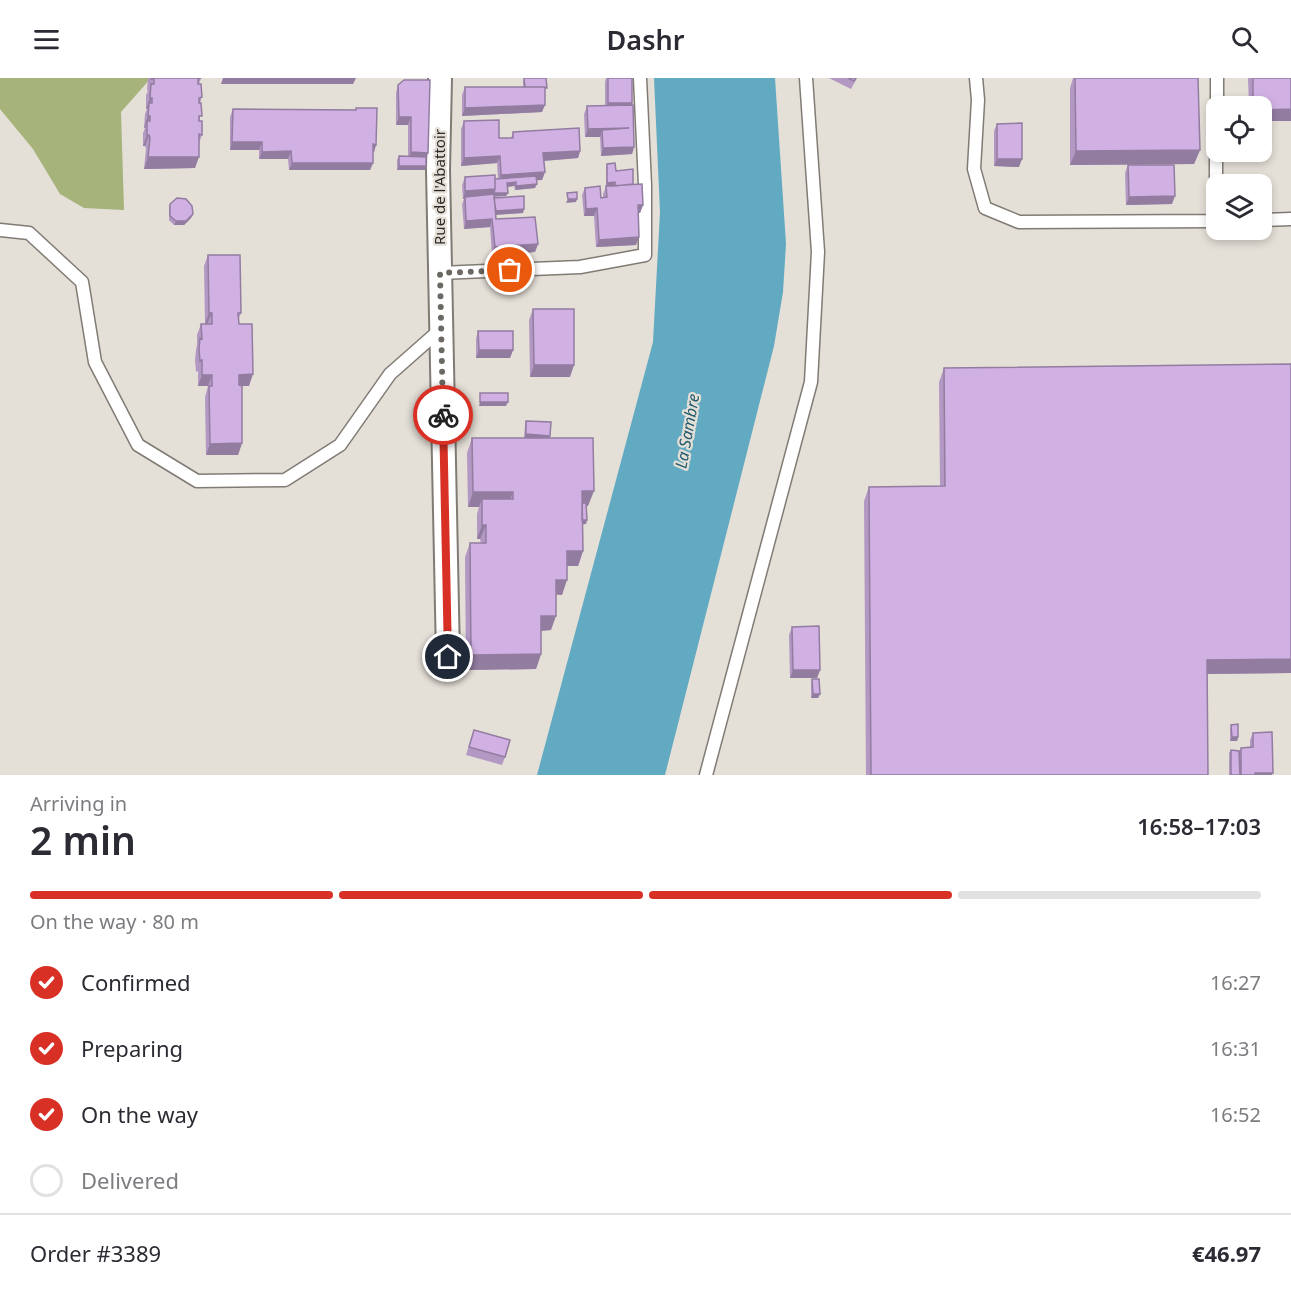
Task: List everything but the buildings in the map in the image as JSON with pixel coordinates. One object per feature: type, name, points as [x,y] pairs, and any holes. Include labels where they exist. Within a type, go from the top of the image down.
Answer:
[{"type":"street","name":"Rue de l'Abattoir","points":[[440,78],[438,170],[448,657]]},
{"type":"lane","points":[[440,273],[580,267],[645,255],[645,185],[640,78]]},
{"type":"lane","points":[[706,775],[811,382],[818,252],[806,78]]},
{"type":"lane","points":[[976,78],[978,100],[974,169],[985,208],[1019,222],[1206,221]]},
{"type":"lane","points":[[1217,78],[1217,96]]},
{"type":"lane","points":[[1272,220],[1291,219]]},
{"type":"lane","points":[[0,230],[29,233],[82,282],[95,362],[138,445],[197,481],[285,480],[340,445],[390,374],[441,329]]},
{"type":"green space","points":[[0,78],[151,78],[121,112],[124,210],[84,208],[60,194],[33,149],[0,109]]},
{"type":"water","name":"La Sambre","points":[[654,78],[775,78],[786,244],[783,292],[774,346],[665,775],[537,775],[653,342],[660,212]]},
{"type":"way so far","points":[[443,415],[440,273],[510,270]]},
{"type":"route","points":[[443,415],[448,657]]}]
